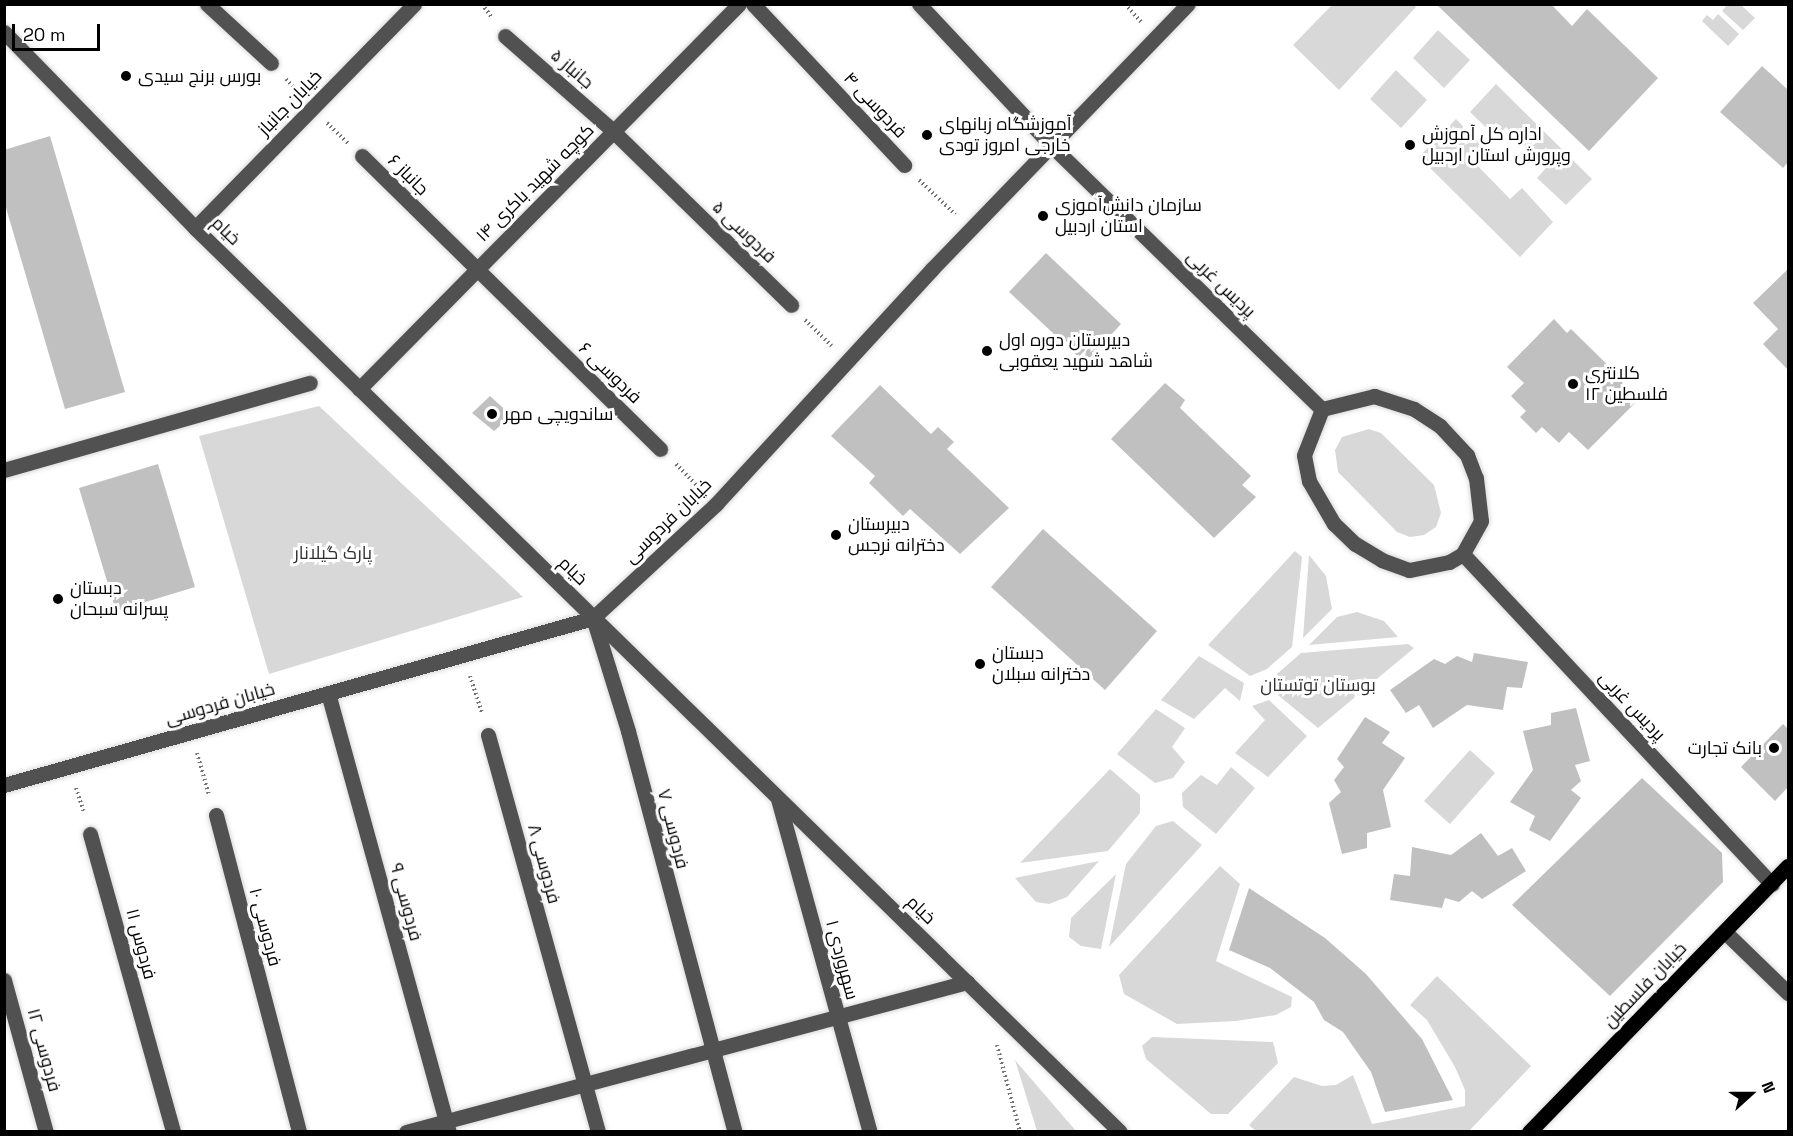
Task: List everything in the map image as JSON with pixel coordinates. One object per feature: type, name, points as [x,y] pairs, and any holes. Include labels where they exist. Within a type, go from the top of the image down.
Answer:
[{"type":"main road","name":"خیابان فلسطین","points":[[1529,1131],[1788,866]]},
{"type":"street","points":[[207,4],[271,63]]},
{"type":"street","name":"خیابان جانباز","points":[[195,228],[414,4]]},
{"type":"street","name":"کوچه شهید باکری ۱۴","points":[[359,388],[739,4]]},
{"type":"street","name":"فردوسی ۴","points":[[753,4],[904,165]]},
{"type":"street","name":"پردیس غربی","points":[[919,4],[1051,145],[1322,409]]},
{"type":"street","name":"خیابان فردوسی","points":[[4,785],[593,618],[716,504],[970,230],[1188,4]]},
{"type":"street","name":"خیام","points":[[4,32],[195,228],[1120,1131]]},
{"type":"street","name":"جانباز ۵","points":[[505,36],[613,131]]},
{"type":"street","name":"فردوسی ۵","points":[[613,131],[791,305]]},
{"type":"street","name":"جانباز ۶","points":[[362,156],[476,270]]},
{"type":"street","name":"فردوسی ۶","points":[[476,270],[660,449]]},
{"type":"street","points":[[4,470],[310,383]]},
{"type":"street","points":[[1374,396],[1414,408],[1440,426],[1467,455],[1482,505],[1481,521],[1463,554],[1436,566],[1409,570],[1364,549],[1334,524],[1309,481],[1304,455],[1322,409],[1374,396]]},
{"type":"street","name":"پردیس غربی","points":[[1463,554],[1772,884]]},
{"type":"street","name":"فردوسی ۷","points":[[593,618],[628,731],[711,1050],[735,1131]]},
{"type":"street","name":"فردوسی ۹","points":[[328,693],[447,1126]]},
{"type":"street","name":"فردوسی ۸","points":[[488,735],[598,1131]]},
{"type":"street","name":"سهروردی ۱","points":[[778,798],[870,1131]]},
{"type":"street","name":"فردوسی ۱۰","points":[[216,815],[299,1131]]},
{"type":"street","name":"فردوس ۱۱","points":[[90,834],[173,1131]]},
{"type":"street","points":[[1725,932],[1788,993]]},
{"type":"street","name":"فردوسی ۱۲","points":[[4,980],[46,1131]]},
{"type":"street","points":[[406,1131],[447,1126],[584,1084],[967,982]]},
{"type":"path","name":"جانباز ۶","points":[[271,63],[312,108],[362,156]]},
{"type":"path","name":"فردوسی ۴","points":[[904,165],[970,230]]},
{"type":"path","points":[[791,305],[847,362]]},
{"type":"path","points":[[660,449],[716,504]]},
{"type":"path","points":[[464,655],[488,735]]},
{"type":"path","points":[[191,732],[216,815]]},
{"type":"path","points":[[69,767],[90,834]]},
{"type":"path","points":[[985,1000],[1020,1131]]},
{"type":"green space","points":[[1413,4],[1416,7],[1339,90],[1293,45],[1332,5]]},
{"type":"green space","points":[[1727,5],[1741,5],[1755,18],[1743,30],[1722,11]]},
{"type":"green space","points":[[1718,14],[1739,34],[1728,46],[1702,21],[1707,15],[1713,20]]},
{"type":"green space","points":[[1438,30],[1470,60],[1444,88],[1413,58]]},
{"type":"green space","points":[[1396,70],[1427,100],[1401,128],[1370,99]]},
{"type":"green space","points":[[1496,84],[1592,179],[1566,205],[1537,178],[1547,167],[1506,127],[1496,137],[1470,112]]},
{"type":"green space","points":[[1456,119],[1481,145],[1470,158],[1510,199],[1522,188],[1553,222],[1520,257],[1419,157]]},
{"type":"green space","name":"پارک گیلانار","points":[[319,406],[523,597],[269,674],[199,436]]},
{"type":"green space","points":[[1369,429],[1381,433],[1434,485],[1441,513],[1436,527],[1424,535],[1410,537],[1397,532],[1338,472],[1335,450],[1342,437]]},
{"type":"green space","name":"بوستان توتستان","points":[[1295,551],[1302,557],[1292,647],[1267,669],[1250,676],[1208,645]]},
{"type":"green space","name":"بوستان توتستان","points":[[1309,555],[1326,576],[1332,609],[1303,638]]},
{"type":"green space","name":"بوستان توتستان","points":[[1357,612],[1384,621],[1398,637],[1309,645],[1337,617]]},
{"type":"green space","name":"بوستان توتستان","points":[[1408,644],[1414,648],[1318,728],[1273,691],[1277,674],[1301,653]]},
{"type":"green space","name":"بوستان توتستان","points":[[1199,656],[1244,683],[1240,701],[1225,688],[1194,719],[1161,700]]},
{"type":"green space","name":"بوستان توتستان","points":[[1269,700],[1307,736],[1268,777],[1235,753],[1265,720],[1252,706]]},
{"type":"green space","points":[[1156,709],[1185,728],[1172,747],[1185,762],[1173,778],[1155,783],[1117,754]]},
{"type":"green space","points":[[1470,750],[1495,773],[1450,824],[1424,801]]},
{"type":"green space","points":[[1231,767],[1255,788],[1216,834],[1183,807],[1182,793],[1201,775],[1217,785]]},
{"type":"green space","points":[[1110,769],[1140,795],[1140,813],[1108,851],[1020,863]]},
{"type":"green space","points":[[1173,821],[1202,845],[1109,947],[1126,864],[1156,826]]},
{"type":"green space","points":[[1099,861],[1067,897],[1049,904],[1036,902],[1015,878]]},
{"type":"green space","points":[[1220,866],[1240,884],[1216,961],[1292,997],[1291,1007],[1276,1015],[1236,1021],[1177,1024],[1124,994],[1119,975]]},
{"type":"green space","points":[[1116,874],[1101,949],[1081,946],[1069,937],[1071,918]]},
{"type":"green space","points":[[1437,976],[1531,1066],[1469,1131],[1257,1132],[1249,1125],[1294,1077],[1322,1086],[1336,1085],[1353,1075],[1372,1124],[1465,1106],[1465,1090],[1455,1067],[1427,1020],[1410,1005]]},
{"type":"green space","points":[[1152,1037],[1273,1042],[1278,1063],[1228,1114],[1211,1114],[1146,1059],[1142,1046]]},
{"type":"green space","points":[[1015,1060],[1076,1131],[1037,1131]]},
{"type":"building","points":[[1436,4],[1551,4],[1572,26],[1587,9],[1658,78],[1589,151]]},
{"type":"building","points":[[1762,66],[1788,90],[1788,162],[1783,168],[1720,112]]},
{"type":"building","points":[[50,136],[125,392],[65,409],[4,201],[4,150]]},
{"type":"building","points":[[1046,253],[1121,324],[1085,363],[1009,292]]},
{"type":"building","points":[[1788,269],[1788,370],[1763,344],[1778,329],[1753,303]]},
{"type":"building","name":"کلانتری ۱۲ فلسطین","points":[[1554,319],[1567,333],[1571,329],[1625,382],[1622,385],[1637,401],[1588,450],[1569,432],[1559,443],[1542,427],[1536,433],[1520,417],[1526,411],[1511,396],[1524,383],[1507,367]]},
{"type":"building","points":[[1165,383],[1185,400],[1180,408],[1251,476],[1242,485],[1256,497],[1214,538],[1111,439]]},
{"type":"building","points":[[880,385],[931,434],[938,427],[954,442],[947,449],[1009,508],[960,554],[910,509],[903,516],[869,483],[875,476],[831,436]]},
{"type":"building","name":"ساندویچی مهر","points":[[490,396],[512,416],[494,431],[472,413]]},
{"type":"building","points":[[158,464],[195,587],[116,611],[79,488]]},
{"type":"building","points":[[1043,529],[1157,631],[1105,690],[991,587]]},
{"type":"building","points":[[1474,653],[1528,662],[1522,688],[1507,687],[1503,710],[1467,705],[1433,728],[1419,705],[1406,713],[1390,690],[1434,659],[1445,664],[1457,656],[1472,662]]},
{"type":"building","points":[[1576,708],[1590,761],[1575,765],[1581,781],[1571,790],[1581,798],[1550,841],[1529,830],[1535,816],[1510,802],[1533,770],[1523,731],[1551,725],[1551,713]]},
{"type":"building","points":[[1365,717],[1390,732],[1382,743],[1405,758],[1383,790],[1391,827],[1367,833],[1367,848],[1342,854],[1329,803],[1341,792],[1334,780],[1344,767],[1337,759]]},
{"type":"building","name":"بانک تجارت","points":[[1783,724],[1788,729],[1788,787],[1775,801],[1741,767]]},
{"type":"building","points":[[1642,778],[1722,853],[1723,882],[1610,996],[1512,905]]},
{"type":"building","points":[[1481,833],[1498,856],[1512,848],[1526,871],[1482,899],[1472,891],[1459,902],[1445,898],[1442,908],[1390,900],[1394,874],[1410,876],[1412,847],[1451,855]]},
{"type":"building","points":[[1249,888],[1325,938],[1366,974],[1422,1039],[1453,1100],[1385,1112],[1371,1072],[1343,1032],[1324,1020],[1314,1002],[1270,968],[1229,950]]},
{"type":"place","name":"بورس برنج سیدی","points":[[126,76]]},
{"type":"place","name":"آموزشگاه زبانهای خارجی امروز تودی","points":[[927,135]]},
{"type":"place","name":"اداره کل آموزش وپرورش استان اردبیل","points":[[1410,145]]},
{"type":"place","name":"سازمان دانش‌آموزی استان اردبیل","points":[[1043,216]]},
{"type":"place","name":"دبیرستان دوره اول شاهد شهید یعقوبی","points":[[987,351]]},
{"type":"place","name":"کلانتری ۱۲ فلسطین","points":[[1573,384]]},
{"type":"place","name":"ساندویچی مهر","points":[[492,414]]},
{"type":"place","name":"دبیرستان دخترانه نرجس","points":[[836,535]]},
{"type":"place","name":"دبستان پسرانه سبحان","points":[[58,599]]},
{"type":"place","name":"دبستان دخترانه سبلان","points":[[980,664]]},
{"type":"place","name":"بانک تجارت","points":[[1774,748]]}]
